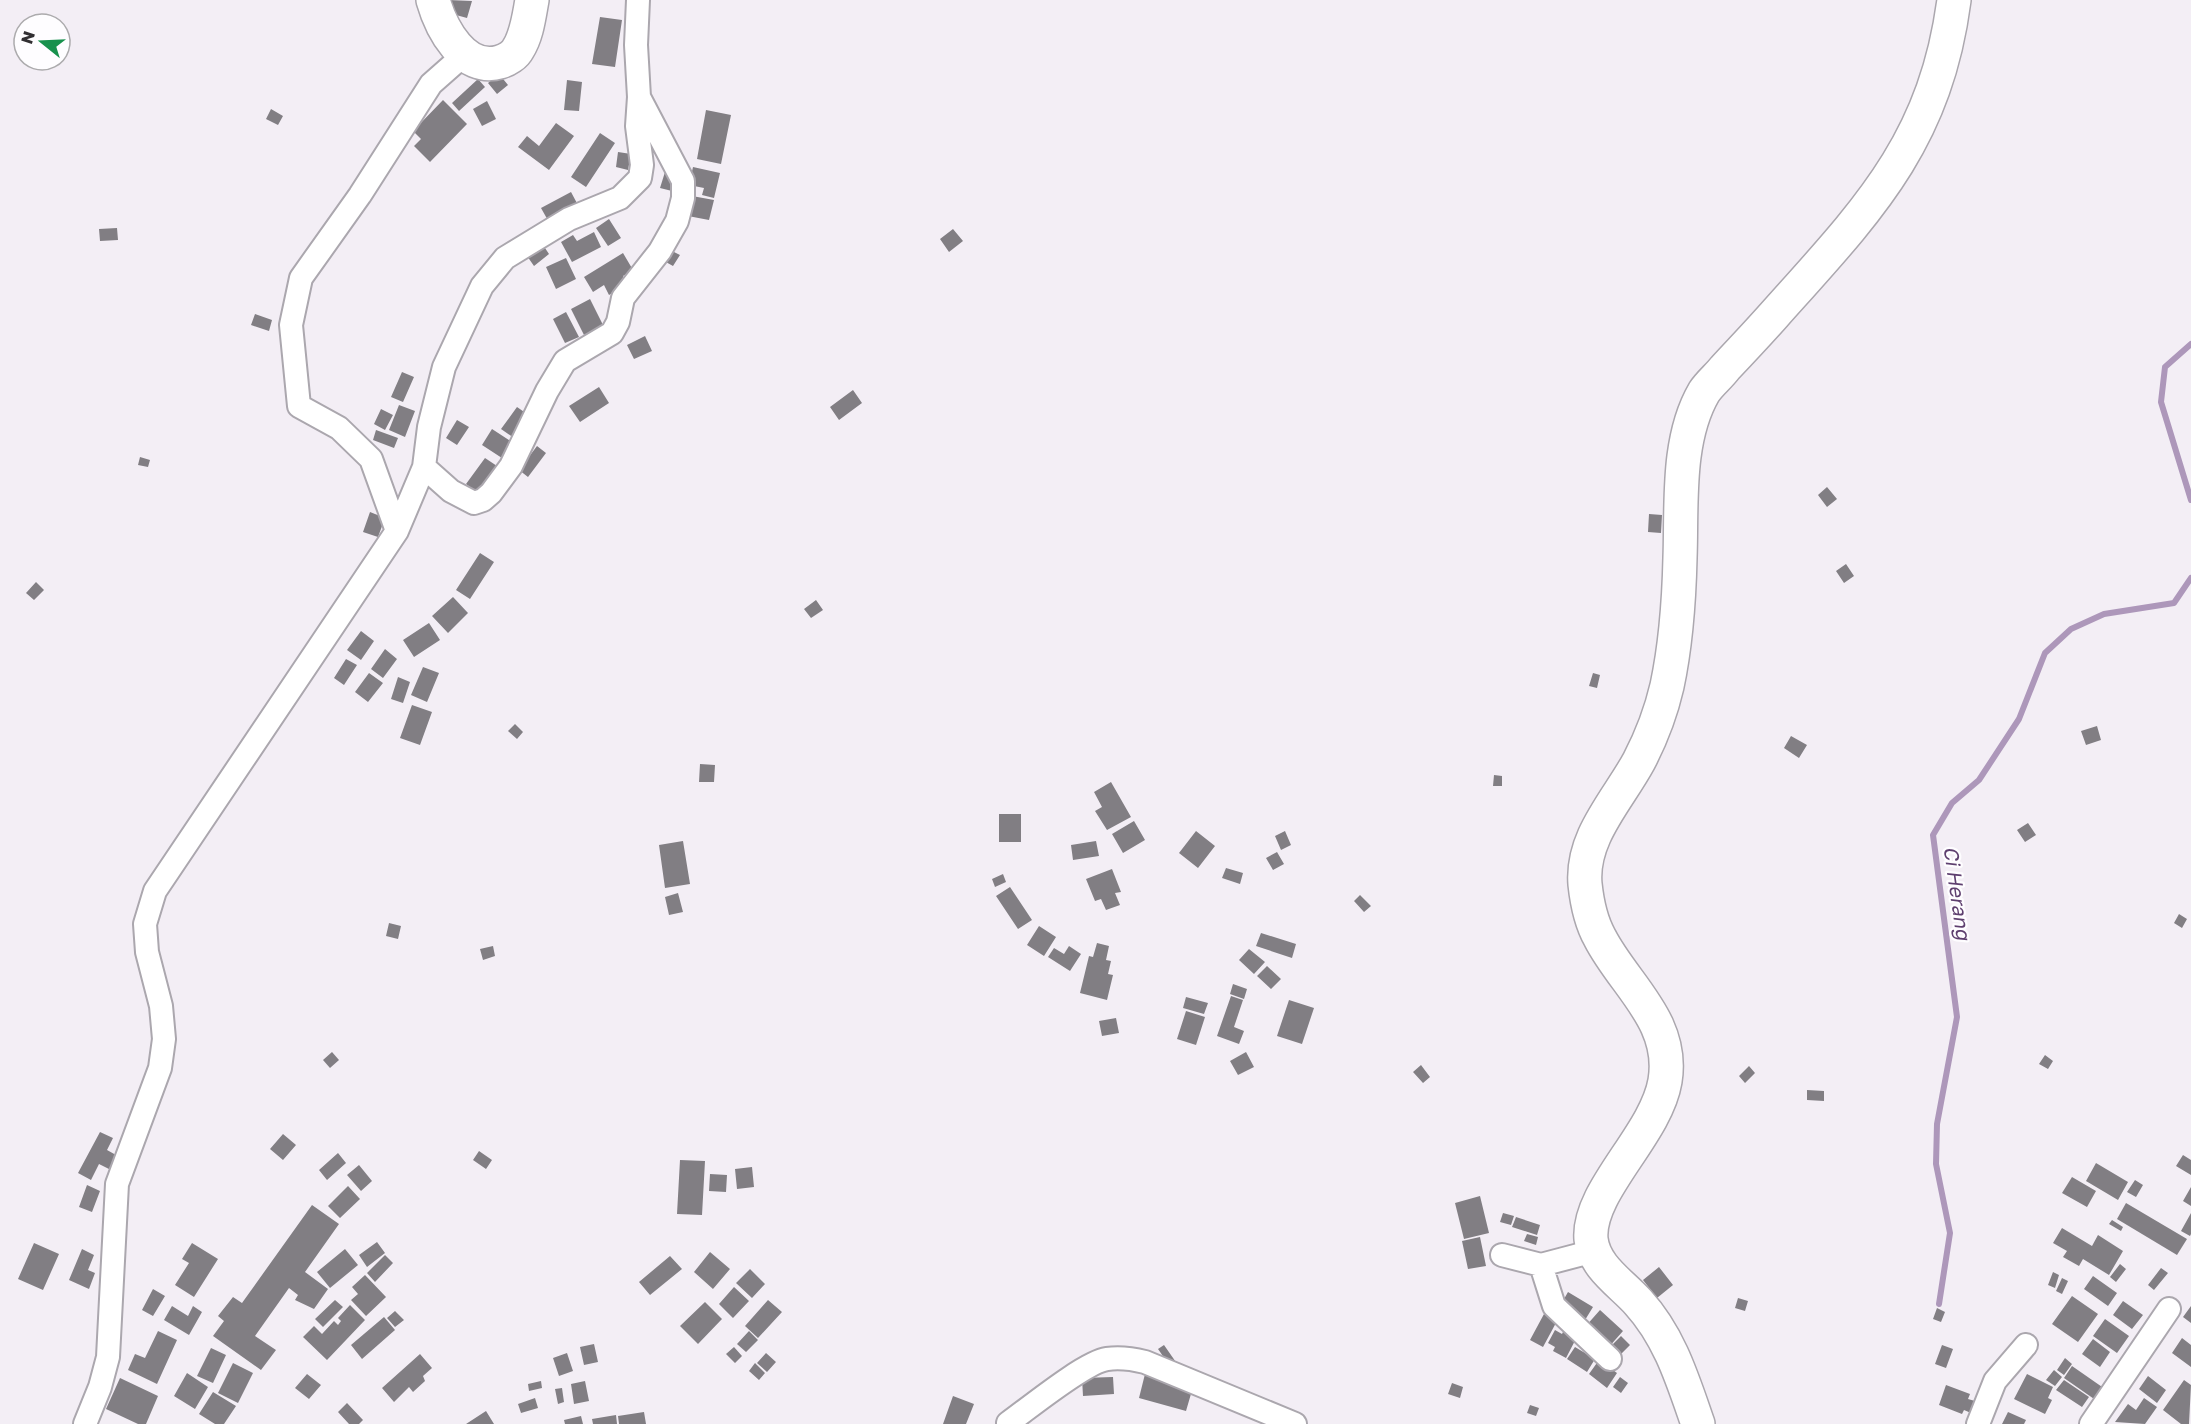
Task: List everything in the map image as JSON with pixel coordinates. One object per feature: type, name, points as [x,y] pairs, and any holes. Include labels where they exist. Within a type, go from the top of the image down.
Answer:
[{"type":"main road","points":[[433,0],[445,31],[465,54],[478,62],[490,65],[507,60],[518,50],[527,29],[532,0]]},
{"type":"main road","points":[[1698,1424],[1670,1347],[1641,1305],[1603,1268],[1594,1251],[1591,1235],[1594,1218],[1602,1197],[1658,1106],[1665,1081],[1667,1059],[1660,1033],[1649,1007],[1600,939],[1588,906],[1585,878],[1586,856],[1614,798],[1637,764],[1654,730],[1666,688],[1676,631],[1683,460],[1704,392],[1843,238],[1880,192],[1912,143],[1936,86],[1950,33],[1954,0]]},
{"type":"street","points":[[85,1424],[100,1387],[108,1357],[117,1184],[160,1068],[163,1052],[160,1006],[147,952],[147,913],[155,891],[397,531],[424,467],[429,427],[444,366],[482,286],[505,258],[528,242],[578,215],[620,198],[635,185],[642,165],[637,126],[638,0]]},
{"type":"street","points":[[397,531],[371,459],[339,428],[299,406],[291,325],[301,278],[360,195],[431,84],[465,54]]},
{"type":"street","points":[[424,467],[451,490],[474,503],[483,500],[512,466],[560,368],[565,361],[612,333],[618,321],[623,298],[660,251],[677,221],[683,198],[683,181],[639,97]]},
{"type":"street","points":[[1502,1255],[1541,1265],[1594,1251]]},
{"type":"street","points":[[1541,1265],[1554,1306],[1610,1359]]},
{"type":"street","points":[[2091,1424],[2169,1309]]},
{"type":"street","points":[[1978,1424],[1995,1381],[2026,1345]]},
{"type":"street","points":[[1008,1423],[1090,1366],[1106,1359],[1128,1358],[1145,1362],[1296,1424]]},
{"type":"building","points":[[448,0],[472,1],[467,18],[445,12]]},
{"type":"building","points":[[600,17],[622,20],[615,67],[592,64]]},
{"type":"building","points":[[499,74],[508,85],[497,94],[488,83]]},
{"type":"building","points":[[478,79],[485,87],[459,111],[452,103]]},
{"type":"building","points":[[567,80],[582,82],[579,111],[564,110]]},
{"type":"building","points":[[443,100],[467,124],[430,162],[414,146],[421,139],[413,131]]},
{"type":"building","points":[[487,101],[496,119],[482,126],[473,109]]},
{"type":"building","points":[[271,109],[283,116],[278,125],[266,119]]},
{"type":"building","points":[[706,110],[731,115],[721,164],[697,159]]},
{"type":"building","points":[[556,123],[574,136],[549,170],[518,147],[527,136],[539,146]]},
{"type":"building","points":[[600,133],[615,143],[586,187],[571,177]]},
{"type":"building","points":[[618,152],[631,154],[628,170],[616,167]]},
{"type":"building","points":[[693,167],[720,173],[714,198],[702,195],[704,188],[689,185]]},
{"type":"building","points":[[665,172],[676,174],[672,191],[660,188]]},
{"type":"building","points":[[571,192],[579,207],[550,224],[541,208]]},
{"type":"building","points":[[692,196],[714,200],[709,220],[688,216]]},
{"type":"building","points":[[609,219],[621,238],[608,246],[596,228]]},
{"type":"building","points":[[117,228],[118,240],[100,241],[99,229]]},
{"type":"building","points":[[953,229],[963,241],[949,252],[940,239]]},
{"type":"building","points":[[594,232],[601,247],[572,262],[561,242],[573,235],[577,241]]},
{"type":"building","points":[[541,242],[549,254],[534,266],[525,253]]},
{"type":"building","points":[[670,250],[680,255],[673,266],[664,261]]},
{"type":"building","points":[[623,253],[633,270],[623,276],[627,284],[609,295],[604,285],[593,292],[584,277]]},
{"type":"building","points":[[566,258],[576,279],[556,289],[546,267]]},
{"type":"building","points":[[590,299],[603,325],[584,335],[571,309]]},
{"type":"building","points":[[566,312],[579,337],[565,343],[553,319]]},
{"type":"building","points":[[255,314],[272,320],[269,331],[251,325]]},
{"type":"building","points":[[645,336],[652,351],[634,359],[627,345]]},
{"type":"building","points":[[402,372],[414,377],[403,402],[391,397]]},
{"type":"building","points":[[599,387],[609,403],[580,422],[569,406]]},
{"type":"building","points":[[853,390],[862,403],[839,420],[830,407]]},
{"type":"building","points":[[399,405],[415,411],[405,437],[389,430]]},
{"type":"building","points":[[517,407],[530,416],[514,438],[501,429]]},
{"type":"building","points":[[381,409],[393,415],[385,430],[374,424]]},
{"type":"building","points":[[457,420],[469,427],[457,445],[446,438]]},
{"type":"building","points":[[492,429],[515,444],[505,460],[482,445]]},
{"type":"building","points":[[376,430],[398,438],[394,448],[373,440]]},
{"type":"building","points":[[537,446],[546,453],[528,477],[519,470]]},
{"type":"building","points":[[140,457],[150,460],[148,467],[138,465]]},
{"type":"building","points":[[485,458],[497,466],[478,493],[466,484]]},
{"type":"building","points":[[1827,487],[1837,499],[1827,507],[1818,495]]},
{"type":"building","points":[[370,512],[385,518],[378,537],[363,532]]},
{"type":"building","points":[[1649,514],[1662,515],[1661,533],[1648,532]]},
{"type":"building","points":[[480,553],[494,562],[470,599],[456,590]]},
{"type":"building","points":[[1846,564],[1854,576],[1844,583],[1836,571]]},
{"type":"building","points":[[36,582],[44,590],[34,600],[26,593]]},
{"type":"building","points":[[453,597],[468,613],[448,633],[432,616]]},
{"type":"building","points":[[816,600],[823,610],[811,618],[804,609]]},
{"type":"building","points":[[429,623],[440,640],[414,657],[403,640]]},
{"type":"building","points":[[361,631],[374,641],[361,660],[347,650]]},
{"type":"building","points":[[385,649],[397,659],[383,678],[371,669]]},
{"type":"building","points":[[346,659],[357,665],[344,685],[334,678]]},
{"type":"building","points":[[423,667],[439,673],[427,702],[411,695]]},
{"type":"building","points":[[369,673],[383,683],[368,702],[355,692]]},
{"type":"building","points":[[1593,673],[1600,675],[1597,688],[1589,686]]},
{"type":"building","points":[[398,677],[410,682],[403,703],[391,699]]},
{"type":"building","points":[[412,705],[432,712],[420,745],[400,738]]},
{"type":"building","points":[[515,724],[523,732],[517,739],[508,731]]},
{"type":"building","points":[[2097,726],[2101,740],[2086,745],[2081,731]]},
{"type":"building","points":[[1791,736],[1807,745],[1799,758],[1784,748]]},
{"type":"building","points":[[700,764],[715,765],[714,782],[699,782]]},
{"type":"building","points":[[1494,775],[1502,776],[1502,786],[1493,786]]},
{"type":"building","points":[[1111,782],[1131,817],[1107,830],[1095,811],[1102,807],[1094,792]]},
{"type":"building","points":[[999,814],[1021,814],[1021,842],[999,842]]},
{"type":"building","points":[[1134,821],[1145,840],[1123,853],[1112,834]]},
{"type":"building","points":[[2028,823],[2036,835],[2025,842],[2017,830]]},
{"type":"building","points":[[1196,831],[1215,846],[1198,868],[1179,853]]},
{"type":"building","points":[[1285,831],[1291,845],[1281,850],[1275,836]]},
{"type":"building","points":[[683,841],[690,884],[665,888],[659,845]]},
{"type":"building","points":[[1096,841],[1099,856],[1073,860],[1071,845]]},
{"type":"building","points":[[1277,852],[1284,864],[1273,870],[1266,858]]},
{"type":"building","points":[[1226,868],[1243,873],[1240,884],[1222,878]]},
{"type":"building","points":[[1112,869],[1121,892],[1115,893],[1120,905],[1106,910],[1101,899],[1095,901],[1086,879]]},
{"type":"building","points":[[1003,874],[1006,882],[995,887],[992,879]]},
{"type":"building","points":[[1010,887],[1032,920],[1018,929],[996,896]]},
{"type":"building","points":[[678,893],[683,912],[669,915],[665,897]]},
{"type":"building","points":[[1360,895],[1371,906],[1364,912],[1354,901]]},
{"type":"building","points":[[2179,914],[2187,919],[2182,928],[2174,923]]},
{"type":"building","points":[[389,923],[401,926],[398,939],[386,936]]},
{"type":"building","points":[[1039,926],[1056,937],[1044,956],[1027,945]]},
{"type":"building","points":[[1261,933],[1296,944],[1292,958],[1256,946]]},
{"type":"building","points":[[1097,943],[1109,946],[1106,960],[1111,961],[1108,974],[1113,975],[1107,1000],[1080,993],[1089,956],[1093,957]]},
{"type":"building","points":[[493,946],[495,956],[483,960],[480,949]]},
{"type":"building","points":[[1069,946],[1081,954],[1070,971],[1048,957],[1054,948],[1064,954]]},
{"type":"building","points":[[1249,949],[1265,962],[1254,974],[1239,960]]},
{"type":"building","points":[[1267,966],[1281,979],[1271,989],[1257,976]]},
{"type":"building","points":[[1233,984],[1247,989],[1244,999],[1230,994]]},
{"type":"building","points":[[1231,996],[1243,1000],[1234,1027],[1244,1031],[1239,1044],[1217,1036]]},
{"type":"building","points":[[1186,997],[1208,1003],[1204,1014],[1183,1008]]},
{"type":"building","points":[[1289,1000],[1314,1008],[1302,1044],[1277,1036]]},
{"type":"building","points":[[1186,1011],[1205,1017],[1196,1045],[1177,1039]]},
{"type":"building","points":[[1116,1018],[1119,1033],[1102,1036],[1099,1021]]},
{"type":"building","points":[[332,1052],[339,1060],[330,1068],[323,1060]]},
{"type":"building","points":[[1246,1052],[1254,1067],[1238,1075],[1230,1061]]},
{"type":"building","points":[[2045,1055],[2053,1061],[2048,1069],[2039,1064]]},
{"type":"building","points":[[1421,1065],[1430,1077],[1423,1083],[1413,1072]]},
{"type":"building","points":[[1749,1066],[1755,1073],[1745,1083],[1739,1076]]},
{"type":"building","points":[[1807,1090],[1824,1091],[1824,1101],[1807,1100]]},
{"type":"building","points":[[100,1132],[113,1138],[107,1150],[116,1155],[109,1169],[99,1164],[91,1180],[78,1173]]},
{"type":"building","points":[[283,1134],[296,1145],[283,1160],[270,1149]]},
{"type":"building","points":[[479,1151],[492,1160],[486,1169],[473,1160]]},
{"type":"building","points":[[338,1153],[346,1163],[327,1180],[319,1170]]},
{"type":"building","points":[[2183,1155],[2191,1160],[2191,1175],[2176,1166]]},
{"type":"building","points":[[680,1160],[705,1161],[702,1215],[677,1214]]},
{"type":"building","points":[[2096,1163],[2128,1182],[2118,1200],[2086,1181]]},
{"type":"building","points":[[359,1165],[372,1181],[361,1191],[347,1175]]},
{"type":"building","points":[[752,1167],[754,1187],[737,1189],[735,1169]]},
{"type":"building","points":[[710,1174],[727,1175],[726,1192],[709,1191]]},
{"type":"building","points":[[2072,1177],[2096,1191],[2087,1207],[2062,1193]]},
{"type":"building","points":[[2135,1180],[2143,1185],[2136,1197],[2127,1192]]},
{"type":"building","points":[[87,1185],[100,1191],[92,1212],[79,1207]]},
{"type":"building","points":[[348,1186],[360,1199],[340,1218],[328,1206]]},
{"type":"building","points":[[2191,1187],[2191,1206],[2183,1201]]},
{"type":"building","points":[[1480,1196],[1489,1233],[1464,1239],[1455,1203]]},
{"type":"building","points":[[2126,1203],[2187,1239],[2177,1255],[2117,1219]]},
{"type":"building","points":[[312,1205],[339,1224],[305,1272],[328,1289],[314,1309],[295,1300],[298,1295],[289,1288],[255,1336],[276,1350],[261,1370],[213,1336],[224,1321],[218,1316],[233,1297],[242,1303]]},
{"type":"building","points":[[1503,1213],[1514,1216],[1511,1225],[1500,1222]]},
{"type":"building","points":[[2191,1213],[2191,1234],[2190,1236],[2181,1231]]},
{"type":"building","points":[[1516,1217],[1540,1225],[1537,1235],[1512,1227]]},
{"type":"building","points":[[2112,1220],[2123,1227],[2121,1231],[2109,1224]]},
{"type":"building","points":[[2062,1228],[2092,1246],[2098,1235],[2123,1251],[2109,1275],[2083,1259],[2079,1266],[2063,1257],[2067,1251],[2053,1243]]},
{"type":"building","points":[[1527,1234],[1538,1237],[1536,1245],[1524,1241]]},
{"type":"building","points":[[1480,1237],[1486,1266],[1468,1269],[1462,1241]]},
{"type":"building","points":[[377,1242],[385,1253],[367,1267],[359,1255]]},
{"type":"building","points":[[34,1243],[59,1254],[43,1290],[18,1279]]},
{"type":"building","points":[[192,1243],[218,1259],[194,1297],[175,1285],[189,1263],[182,1259]]},
{"type":"building","points":[[82,1249],[94,1255],[88,1270],[95,1273],[89,1289],[69,1280]]},
{"type":"building","points":[[345,1249],[358,1265],[330,1288],[317,1272]]},
{"type":"building","points":[[710,1252],[730,1269],[713,1289],[694,1272]]},
{"type":"building","points":[[385,1255],[393,1263],[375,1282],[367,1273]]},
{"type":"building","points":[[670,1256],[682,1269],[650,1295],[639,1282]]},
{"type":"building","points":[[2120,1264],[2126,1269],[2116,1282],[2110,1277]]},
{"type":"building","points":[[1659,1267],[1673,1285],[1657,1298],[1643,1280]]},
{"type":"building","points":[[2161,1268],[2168,1273],[2154,1290],[2148,1285]]},
{"type":"building","points":[[750,1269],[765,1284],[752,1298],[736,1283]]},
{"type":"building","points":[[2053,1272],[2059,1275],[2055,1288],[2048,1285]]},
{"type":"building","points":[[365,1275],[386,1297],[366,1316],[351,1300],[358,1294],[352,1287]]},
{"type":"building","points":[[2093,1276],[2117,1293],[2108,1306],[2084,1289]]},
{"type":"building","points":[[2062,1278],[2068,1281],[2062,1294],[2056,1291]]},
{"type":"building","points":[[734,1287],[749,1301],[733,1318],[719,1304]]},
{"type":"building","points":[[153,1289],[165,1296],[153,1316],[142,1310]]},
{"type":"building","points":[[1568,1292],[1593,1307],[1585,1320],[1560,1306]]},
{"type":"building","points":[[2072,1296],[2098,1314],[2078,1342],[2052,1324]]},
{"type":"building","points":[[1738,1298],[1748,1301],[1745,1311],[1735,1308]]},
{"type":"building","points":[[335,1300],[343,1307],[323,1327],[315,1319]]},
{"type":"building","points":[[768,1300],[782,1312],[758,1338],[745,1326]]},
{"type":"building","points":[[2123,1301],[2143,1315],[2132,1329],[2113,1315]]},
{"type":"building","points":[[705,1302],[722,1319],[698,1344],[680,1326]]},
{"type":"building","points":[[350,1305],[365,1320],[327,1360],[303,1337],[314,1326],[322,1334],[334,1321],[338,1325],[341,1321],[338,1318]]},
{"type":"building","points":[[172,1306],[188,1316],[193,1306],[202,1312],[189,1335],[164,1320]]},
{"type":"building","points":[[2191,1306],[2191,1323],[2183,1317]]},
{"type":"building","points":[[1937,1308],[1945,1312],[1941,1322],[1933,1319]]},
{"type":"building","points":[[1600,1310],[1623,1331],[1608,1348],[1585,1327]]},
{"type":"building","points":[[395,1311],[404,1320],[395,1327],[387,1318]]},
{"type":"building","points":[[1544,1314],[1557,1321],[1543,1347],[1530,1340]]},
{"type":"building","points":[[384,1317],[395,1330],[362,1359],[351,1345]]},
{"type":"building","points":[[2105,1319],[2129,1336],[2117,1353],[2093,1336]]},
{"type":"building","points":[[1566,1326],[1579,1333],[1566,1358],[1553,1351],[1555,1347],[1548,1343],[1555,1330],[1562,1334]]},
{"type":"building","points":[[158,1331],[177,1340],[157,1384],[128,1370],[135,1354],[145,1358]]},
{"type":"building","points":[[749,1331],[758,1340],[746,1352],[737,1344]]},
{"type":"building","points":[[1621,1336],[1630,1345],[1618,1357],[1609,1348]]},
{"type":"building","points":[[2182,1338],[2191,1345],[2191,1367],[2172,1353]]},
{"type":"building","points":[[2093,1339],[2110,1352],[2100,1367],[2082,1354]]},
{"type":"building","points":[[594,1344],[598,1362],[584,1365],[580,1347]]},
{"type":"building","points":[[1164,1345],[1180,1368],[1174,1372],[1158,1349]]},
{"type":"building","points":[[1942,1345],[1953,1349],[1946,1368],[1935,1364]]},
{"type":"building","points":[[734,1347],[742,1356],[735,1363],[726,1354]]},
{"type":"building","points":[[1575,1347],[1595,1359],[1587,1372],[1567,1359]]},
{"type":"building","points":[[211,1348],[226,1355],[213,1383],[197,1376]]},
{"type":"building","points":[[567,1353],[573,1371],[559,1376],[553,1358]]},
{"type":"building","points":[[766,1353],[776,1362],[767,1372],[757,1363]]},
{"type":"building","points":[[420,1354],[432,1368],[423,1376],[425,1381],[413,1392],[409,1387],[394,1402],[382,1388]]},
{"type":"building","points":[[2065,1358],[2072,1364],[2064,1375],[2057,1370]]},
{"type":"building","points":[[1599,1360],[1617,1373],[1607,1388],[1589,1374]]},
{"type":"building","points":[[233,1363],[253,1373],[238,1403],[218,1393]]},
{"type":"building","points":[[755,1363],[765,1373],[759,1380],[749,1371]]},
{"type":"building","points":[[2072,1366],[2105,1389],[2097,1401],[2064,1378]]},
{"type":"building","points":[[2054,1370],[2062,1377],[2055,1386],[2046,1380]]},
{"type":"building","points":[[187,1373],[208,1387],[195,1409],[174,1396]]},
{"type":"building","points":[[307,1374],[321,1385],[309,1399],[295,1388]]},
{"type":"building","points":[[1145,1374],[1193,1387],[1186,1411],[1139,1398]]},
{"type":"building","points":[[2027,1374],[2053,1387],[2048,1398],[2052,1400],[2045,1414],[2014,1399]]},
{"type":"building","points":[[2148,1376],[2166,1390],[2157,1403],[2139,1389]]},
{"type":"building","points":[[1113,1377],[1114,1394],[1083,1396],[1082,1378]]},
{"type":"building","points":[[1620,1377],[1628,1383],[1621,1393],[1613,1387]]},
{"type":"building","points":[[120,1378],[158,1396],[146,1424],[138,1424],[106,1409]]},
{"type":"building","points":[[2064,1380],[2089,1397],[2082,1407],[2056,1390]]},
{"type":"building","points":[[2184,1380],[2191,1385],[2189,1424],[2181,1424],[2163,1410]]},
{"type":"building","points":[[541,1381],[542,1388],[529,1391],[528,1384]]},
{"type":"building","points":[[585,1381],[589,1401],[574,1404],[571,1384]]},
{"type":"building","points":[[1452,1383],[1463,1387],[1460,1398],[1448,1394]]},
{"type":"building","points":[[1946,1385],[1970,1394],[1968,1399],[1975,1401],[1971,1413],[1964,1410],[1962,1414],[1939,1405]]},
{"type":"building","points":[[562,1388],[564,1402],[558,1404],[555,1389]]},
{"type":"building","points":[[213,1392],[236,1406],[224,1424],[215,1424],[199,1414]]},
{"type":"building","points":[[953,1396],[974,1404],[966,1424],[943,1424]]},
{"type":"building","points":[[535,1398],[538,1408],[521,1413],[518,1404]]},
{"type":"building","points":[[2144,1398],[2157,1407],[2145,1424],[2115,1422],[2128,1404],[2136,1410]]},
{"type":"building","points":[[347,1403],[363,1420],[359,1424],[349,1424],[338,1412]]},
{"type":"building","points":[[1530,1405],[1539,1408],[1536,1416],[1527,1413]]},
{"type":"building","points":[[486,1411],[494,1424],[466,1424]]},
{"type":"building","points":[[644,1412],[646,1424],[619,1424],[618,1416]]},
{"type":"building","points":[[2008,1412],[2026,1420],[2024,1424],[2002,1424]]},
{"type":"building","points":[[616,1415],[617,1424],[593,1424],[592,1419]]},
{"type":"building","points":[[581,1416],[583,1424],[565,1424],[564,1420]]},
{"type":"waterway","name":"Ci Herang","points":[[2191,344],[2165,367],[2161,402],[2191,500]]},
{"type":"waterway","name":"Ci Herang","points":[[1939,1304],[1950,1233],[1936,1164],[1937,1124],[1957,1017],[1933,835],[1952,803],[1979,780],[2019,719],[2045,653],[2071,629],[2104,614],[2174,603],[2191,578]]}]
